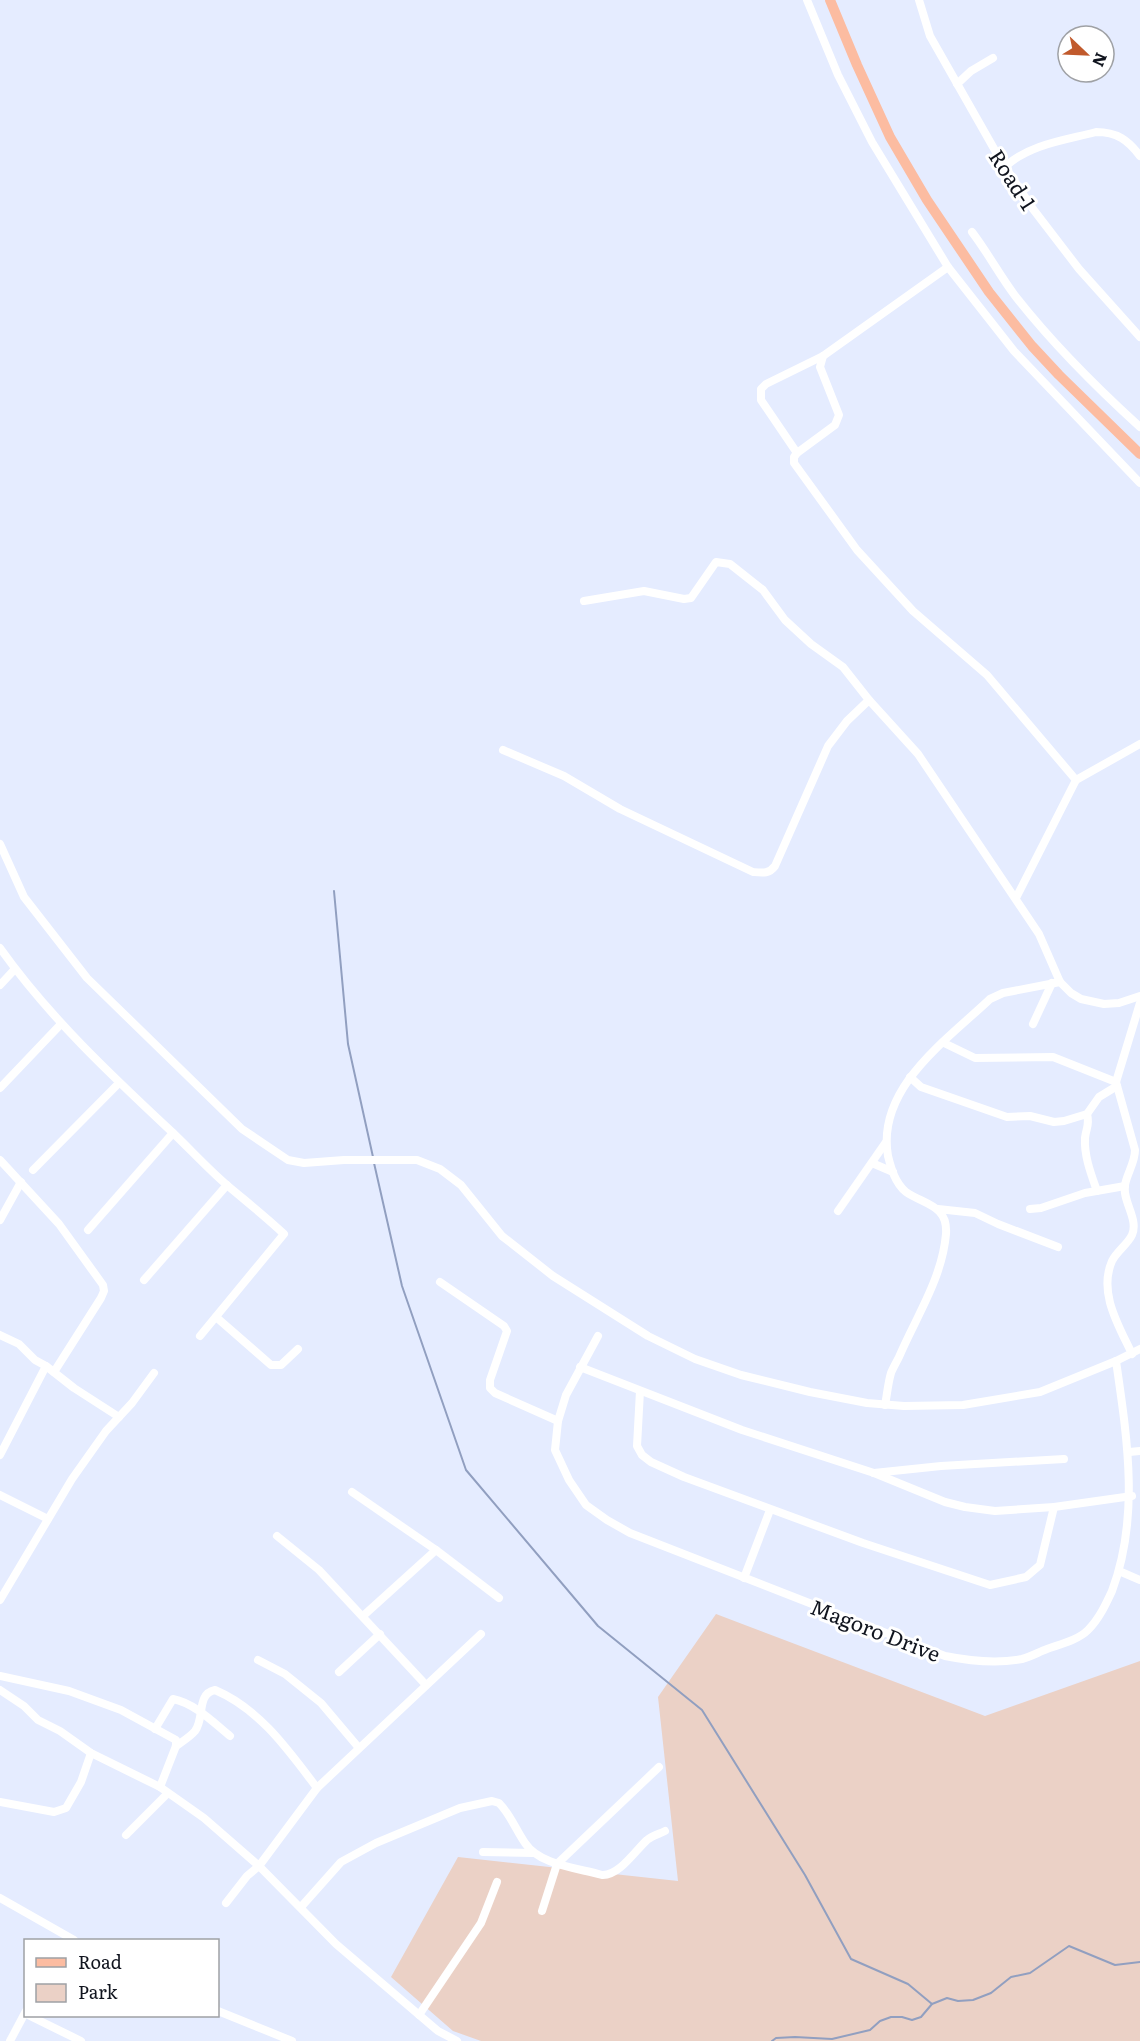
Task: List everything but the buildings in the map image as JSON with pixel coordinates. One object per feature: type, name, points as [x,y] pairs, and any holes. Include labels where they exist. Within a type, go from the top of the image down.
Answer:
[{"type":"main road","points":[[830,0],[890,137],[927,201],[989,292],[1032,346],[1059,375],[1140,454]]},
{"type":"street","points":[[807,0],[838,75],[872,142],[948,267],[1014,351],[1140,483]]},
{"type":"street","name":"Road-1","points":[[919,0],[930,36],[1001,161],[1033,209],[1078,269],[1140,337]]},
{"type":"street","points":[[957,84],[993,58]]},
{"type":"street","points":[[1006,166],[1015,157],[1030,150],[1096,132],[1107,132],[1120,136],[1130,143],[1140,156]]},
{"type":"street","points":[[972,232],[1015,296],[1041,328],[1108,398],[1140,427]]},
{"type":"street","points":[[797,453],[761,400],[761,389],[766,384],[823,356],[948,267]]},
{"type":"street","points":[[823,356],[820,367],[839,415],[838,420],[835,425],[797,453],[794,463],[857,550],[913,611],[993,681],[1076,780]]},
{"type":"street","points":[[811,362],[820,367]]},
{"type":"street","points":[[584,601],[644,591],[684,599],[692,598],[716,562],[730,564],[763,590],[785,620],[811,644],[843,667],[869,700],[918,754],[1043,939],[1056,982],[1071,993],[1094,1003],[1119,1004],[1140,996]]},
{"type":"street","points":[[503,750],[564,776],[620,809],[753,872],[765,873],[771,872],[776,866],[828,746],[847,721],[869,700]]},
{"type":"street","points":[[1016,898],[1076,780],[1140,744]]},
{"type":"street","points":[[0,844],[24,897],[87,978],[242,1129],[288,1160],[304,1163],[344,1160],[417,1160],[440,1169],[461,1185],[502,1236],[553,1276],[648,1336],[695,1359],[741,1375],[867,1404],[963,1405],[1040,1392],[1136,1351],[1109,1299],[1109,1274],[1113,1260],[1132,1234],[1134,1224],[1125,1186],[1135,1157],[1135,1150],[1116,1084],[1140,1003]]},
{"type":"street","points":[[0,948],[61,1023],[119,1083],[227,1185],[284,1233],[200,1336]]},
{"type":"street","points":[[0,985],[15,969]]},
{"type":"street","points":[[1033,1024],[1056,982]]},
{"type":"street","points":[[838,1211],[886,1142],[892,1109],[897,1096],[910,1077],[990,999],[1003,993],[1056,982]]},
{"type":"street","points":[[0,1088],[61,1023]]},
{"type":"street","points":[[944,1043],[975,1058],[1053,1057],[1116,1084]]},
{"type":"street","points":[[910,1077],[921,1087],[1007,1117],[1030,1116],[1058,1122],[1087,1114],[1099,1097],[1116,1084]]},
{"type":"street","points":[[33,1170],[119,1083]]},
{"type":"street","points":[[1087,1114],[1089,1124],[1085,1136],[1086,1152],[1097,1191]]},
{"type":"street","points":[[88,1230],[172,1133]]},
{"type":"street","points":[[886,1142],[893,1172],[905,1191],[938,1209],[975,1213],[1058,1247]]},
{"type":"street","points":[[0,1160],[58,1224],[103,1285],[104,1291],[101,1298],[54,1372]]},
{"type":"street","points":[[872,1163],[893,1172]]},
{"type":"street","points":[[1,1215],[21,1182]]},
{"type":"street","points":[[144,1280],[227,1185]]},
{"type":"street","points":[[1030,1209],[1125,1186]]},
{"type":"street","points":[[885,1405],[891,1373],[927,1300],[936,1275],[946,1237],[944,1218],[938,1209]]},
{"type":"street","points":[[440,1282],[504,1326],[507,1331],[490,1380],[490,1388],[495,1393],[558,1421]]},
{"type":"street","points":[[216,1317],[271,1365],[281,1365],[298,1349]]},
{"type":"street","points":[[0,1335],[19,1344],[32,1357],[74,1388],[119,1417]]},
{"type":"street","name":"Magoro Drive","points":[[598,1336],[566,1395],[558,1421],[555,1450],[569,1480],[586,1505],[630,1533],[945,1656],[974,1662],[1022,1659],[1079,1637],[1088,1630],[1106,1604],[1119,1571],[1128,1535],[1132,1496],[1129,1452],[1116,1361]]},
{"type":"street","points":[[0,1455],[46,1366]]},
{"type":"street","points":[[580,1367],[742,1430],[874,1473],[945,1502],[965,1507],[995,1511],[1132,1496]]},
{"type":"street","points":[[0,1600],[95,1446],[154,1373]]},
{"type":"street","points":[[640,1391],[637,1446],[642,1455],[651,1462],[684,1477],[863,1543],[990,1585],[1026,1577],[1040,1565],[1054,1506]]},
{"type":"street","points":[[1129,1452],[1140,1451]]},
{"type":"street","points":[[874,1473],[941,1466],[1064,1459]]},
{"type":"street","points":[[352,1492],[436,1550],[499,1599]]},
{"type":"street","points":[[0,1495],[48,1519]]},
{"type":"street","points":[[744,1578],[770,1509]]},
{"type":"street","points":[[277,1536],[319,1570],[426,1685]]},
{"type":"street","points":[[363,1616],[436,1550]]},
{"type":"street","points":[[1119,1571],[1140,1580]]},
{"type":"street","points":[[339,1672],[380,1634]]},
{"type":"street","points":[[226,1903],[247,1876],[259,1866],[317,1788],[481,1634]]},
{"type":"street","points":[[258,1660],[285,1674],[321,1703],[359,1748]]},
{"type":"street","points":[[0,1676],[69,1691],[121,1710],[176,1740],[176,1746],[160,1787]]},
{"type":"street","points":[[0,1689],[24,1706],[38,1720],[60,1731],[92,1753],[160,1787],[204,1818],[259,1866],[336,1944],[438,2031],[457,2041]]},
{"type":"street","points":[[176,1746],[196,1730],[203,1700],[206,1694],[215,1690],[259,1720],[285,1746],[317,1788]]},
{"type":"street","points":[[155,1729],[173,1699],[201,1713],[230,1736]]},
{"type":"street","points":[[0,1802],[54,1812],[66,1808],[81,1782],[92,1753]]},
{"type":"street","points":[[542,1911],[557,1864],[659,1767]]},
{"type":"street","points":[[126,1835],[168,1793]]},
{"type":"street","points":[[301,1907],[342,1862],[376,1843],[460,1808],[492,1802],[499,1803],[526,1846],[533,1853],[557,1864],[607,1875],[615,1871],[649,1839],[664,1831]]},
{"type":"street","points":[[483,1852],[533,1853]]},
{"type":"street","points":[[419,2015],[481,1923],[497,1882]]},
{"type":"street","points":[[0,1898],[63,1938]]},
{"type":"street","points":[[219,2011],[292,2041]]},
{"type":"street","points":[[10,2041],[24,2016]]},
{"type":"street","points":[[34,2017],[81,2041]]},
{"type":"green space","points":[[716,1614],[985,1716],[1140,1661],[1140,2041],[481,2041],[453,2031],[391,1977],[458,1857],[678,1881],[658,1697]]},
{"type":"waterway","points":[[334,891],[348,1044],[373,1157]]},
{"type":"waterway","points":[[374,1163],[402,1286],[466,1470],[598,1626],[702,1710],[805,1875],[851,1959],[908,1984],[932,2004]]},
{"type":"waterway","points":[[772,2041],[776,2038],[795,2037],[832,2039],[870,2030],[880,2021],[891,2017],[912,2020],[921,2017],[932,2004],[947,1998],[958,2001],[973,2000],[991,1993],[1011,1977],[1030,1973],[1069,1946],[1115,1965],[1140,1962]]}]
